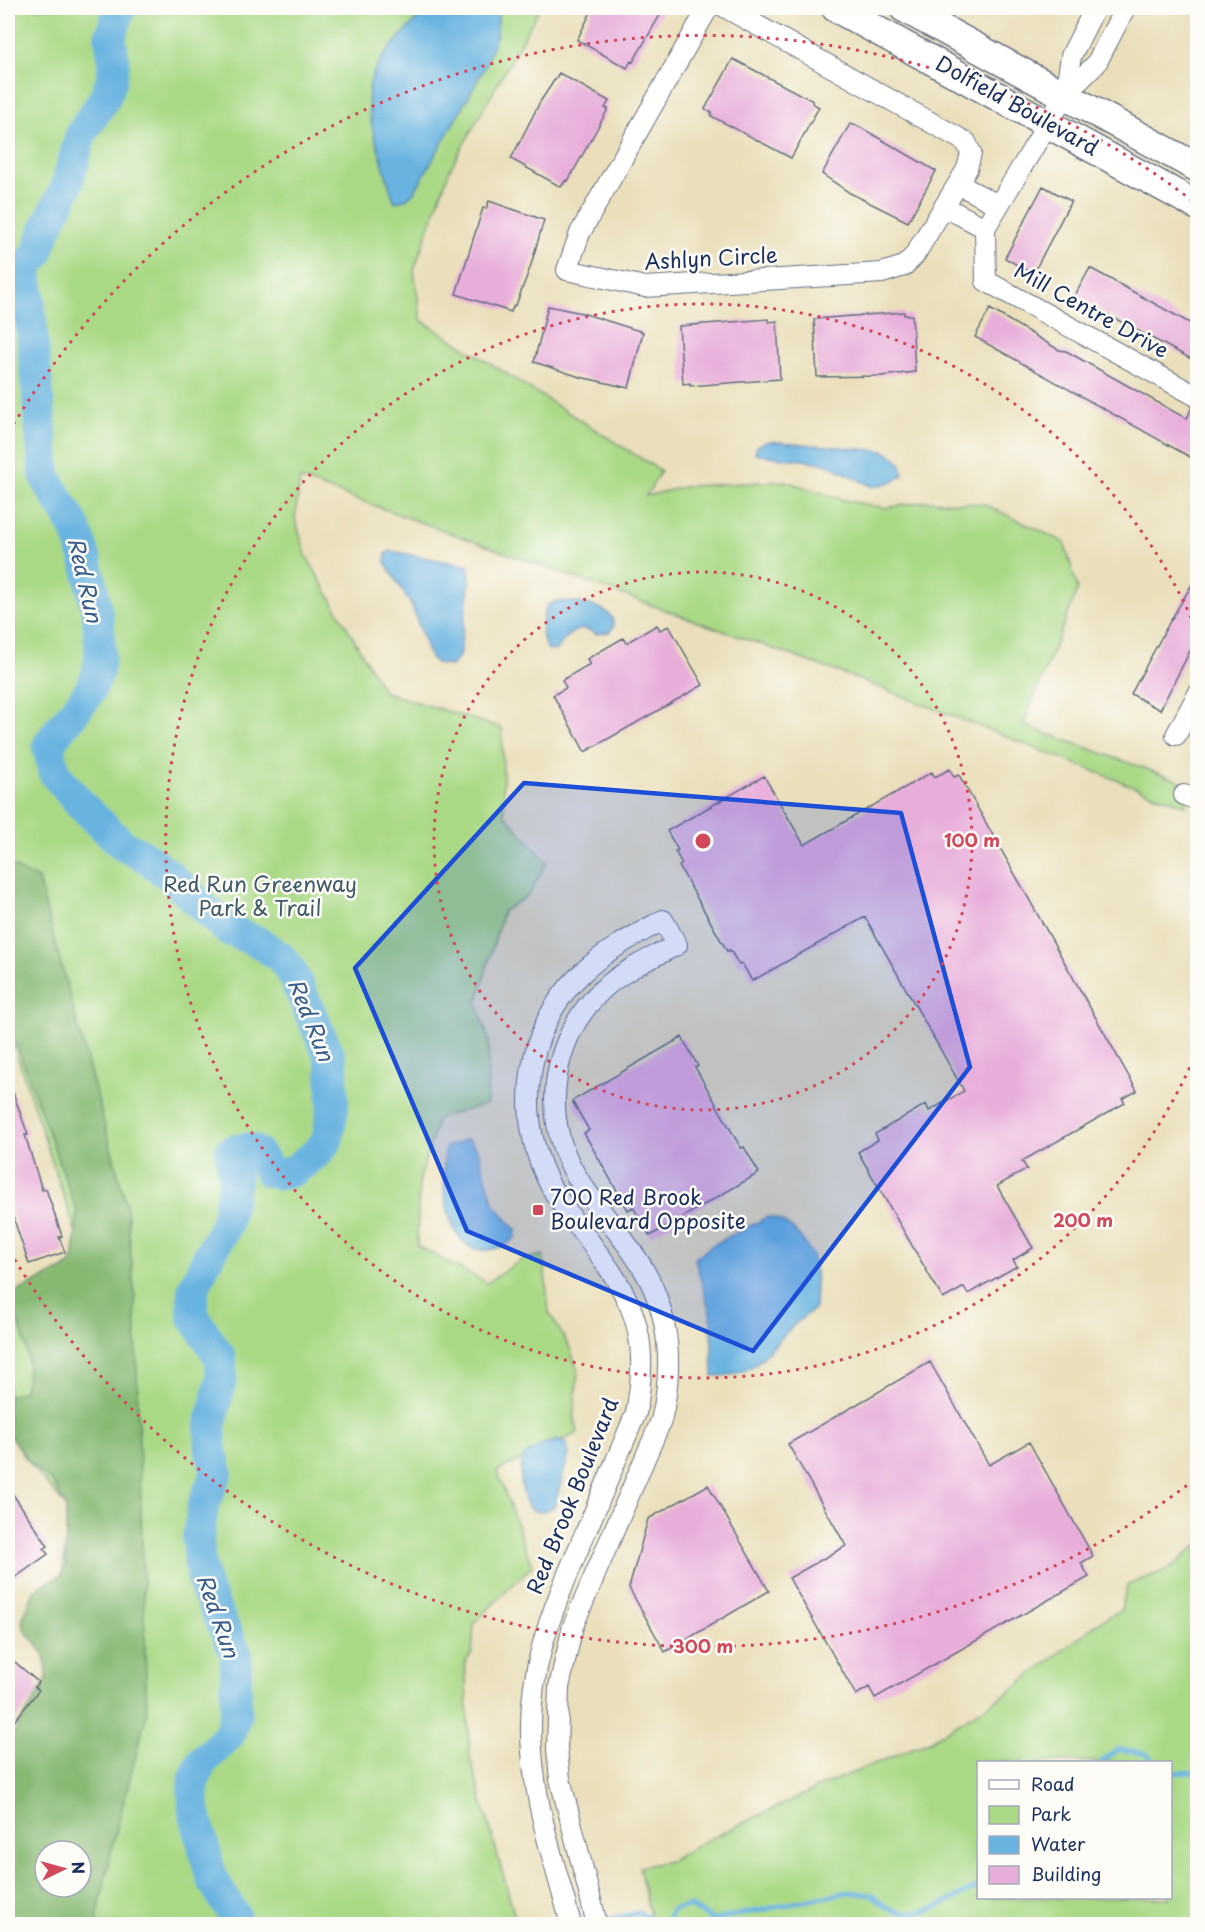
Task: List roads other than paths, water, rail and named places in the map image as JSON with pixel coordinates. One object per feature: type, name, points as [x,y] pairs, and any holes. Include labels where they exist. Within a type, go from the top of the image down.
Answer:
[{"type":"main road","name":"Dolfield Boulevard","points":[[836,8],[1197,206]]},
{"type":"main road","name":"Dolfield Boulevard","points":[[904,8],[1197,168]]},
{"type":"street","name":"Ashlyn Circle","points":[[708,8],[584,225],[567,270],[645,287],[882,273],[895,270],[910,262],[967,169],[971,153],[966,142],[726,8]]},
{"type":"street","points":[[1065,95],[1071,56],[1095,8]]},
{"type":"street","points":[[945,207],[985,228],[1065,95],[1096,64],[1125,8]]},
{"type":"street","points":[[958,184],[998,206]]},
{"type":"street","name":"Mill Centre Drive","points":[[985,228],[986,281],[1197,397]]},
{"type":"street","points":[[1176,735],[1197,694]]},
{"type":"street","name":"Red Brook Boulevard","points":[[571,1924],[542,1821],[535,1784],[530,1714],[532,1685],[549,1617],[636,1413],[642,1382],[643,1354],[639,1330],[630,1303],[619,1282],[562,1204],[548,1182],[537,1155],[529,1116],[531,1067],[543,1030],[568,988],[605,954],[663,920],[676,945],[620,975],[576,1021],[565,1044],[557,1071],[554,1097],[555,1122],[563,1148],[586,1191],[645,1272],[656,1297],[669,1354],[668,1386],[661,1421],[573,1626],[559,1687],[557,1749],[560,1779],[597,1924]]},
{"type":"water","points":[[428,8],[489,8],[498,15],[497,34],[485,67],[415,191],[405,200],[395,202],[373,129],[369,89],[373,73],[382,59]]},
{"type":"water","points":[[768,441],[884,451],[898,460],[903,475],[894,481],[874,487],[822,463],[755,453],[757,446]]},
{"type":"water","points":[[391,551],[468,566],[470,578],[459,657],[451,666],[438,664],[430,658],[412,606],[385,562],[386,554]]},
{"type":"water","points":[[557,601],[601,609],[608,613],[614,626],[609,632],[596,634],[589,630],[577,630],[572,632],[555,651],[548,650],[542,634],[544,616],[547,605]]},
{"type":"water","points":[[468,1139],[478,1150],[494,1204],[516,1230],[515,1238],[495,1249],[481,1250],[468,1245],[459,1236],[447,1208],[444,1191],[446,1147]]},
{"type":"water","points":[[767,1217],[781,1221],[794,1230],[809,1249],[815,1268],[815,1308],[796,1323],[757,1363],[739,1373],[713,1376],[711,1316],[695,1259],[711,1246]]},
{"type":"water","points":[[557,1440],[566,1444],[569,1454],[554,1507],[541,1512],[530,1510],[521,1484],[523,1457],[541,1445]]},
{"type":"waterway","name":"Red Run","points":[[120,8],[110,38],[114,61],[111,82],[104,99],[81,134],[66,188],[45,230],[37,255],[26,267],[45,475],[73,523],[81,545],[95,602],[100,642],[100,659],[93,684],[88,694],[48,746],[55,774],[82,806],[124,846],[144,856],[170,876],[227,929],[260,943],[280,957],[290,969],[329,1054],[332,1067],[333,1107],[327,1141],[317,1153],[293,1171],[280,1174],[270,1172],[259,1154],[251,1149],[230,1152],[235,1178],[226,1225],[193,1290],[193,1316],[220,1357],[222,1377],[210,1427],[211,1452],[217,1472],[203,1506],[198,1539],[200,1565],[205,1587],[236,1654],[236,1713],[229,1735],[201,1763],[193,1783],[194,1810],[212,1879],[234,1915],[236,1924]]},
{"type":"waterway","points":[[8,263],[26,267]]},
{"type":"waterway","points":[[1102,1761],[1119,1749],[1146,1754],[1153,1761]]},
{"type":"waterway","points":[[1172,1773],[1198,1772]]},
{"type":"waterway","points":[[602,1921],[639,1913],[661,1924],[666,1922],[673,1909],[690,1906],[713,1920],[848,1892],[873,1895],[885,1906],[898,1912],[910,1913],[936,1907],[977,1887]]},
{"type":"place","name":"700 Red Brook Boulevard Opposite","points":[[538,1210]]},
{"type":"park label","name":"Red Run Greenway Park & Trail","points":[[260,897]]}]
